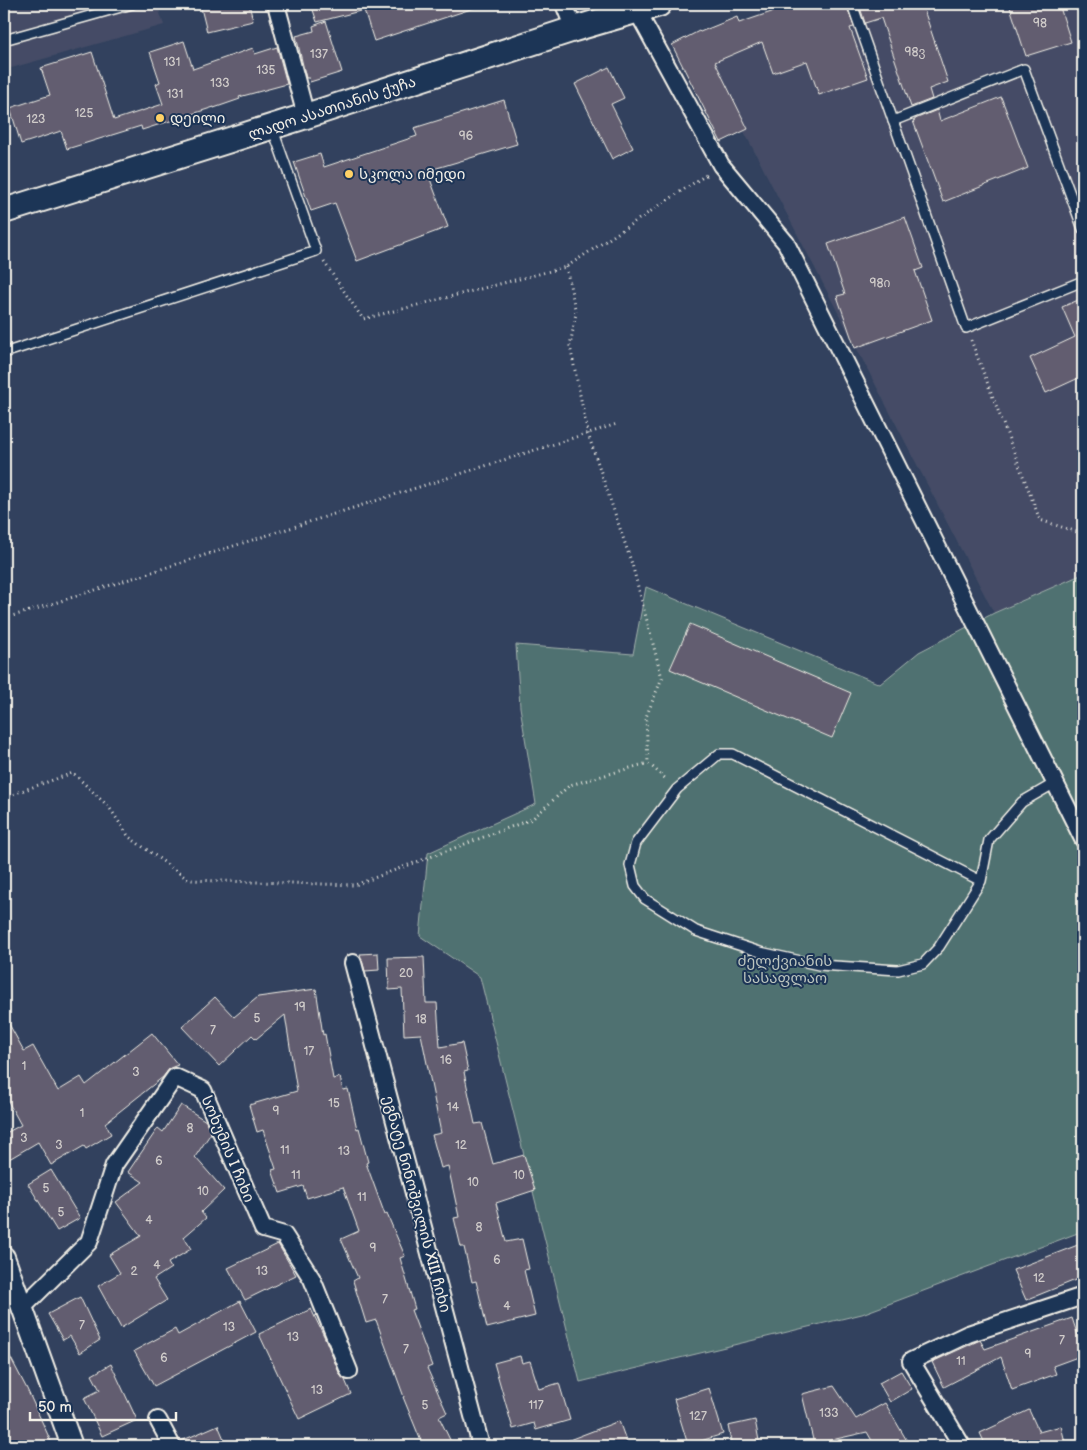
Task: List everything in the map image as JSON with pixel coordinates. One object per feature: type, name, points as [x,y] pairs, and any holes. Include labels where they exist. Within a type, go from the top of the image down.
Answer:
[{"type":"main road","name":"ლადო ასათიანის ქუჩა","points":[[4,211],[574,29],[660,4]]},
{"type":"street","points":[[276,4],[306,116]]},
{"type":"street","points":[[564,4],[574,29]]},
{"type":"street","points":[[637,11],[721,165],[786,243],[1083,839]]},
{"type":"street","name":"ეგნატე ნინოშვილის XIII ჩიხი","points":[[352,963],[481,1446]]},
{"type":"street","name":"სოხუმის I ჩიხი","points":[[21,1309],[89,1242],[114,1164],[175,1077],[203,1090],[263,1228],[284,1235],[312,1279],[349,1371]]},
{"type":"street","points":[[4,1257],[21,1309],[72,1446]]},
{"type":"street","points":[[962,1446],[911,1361],[968,1334],[1083,1296]]},
{"type":"street","points":[[158,1420],[172,1446]]},
{"type":"lane","points":[[4,40],[132,4]]},
{"type":"lane","points":[[852,4],[966,328],[1083,281]]},
{"type":"lane","points":[[894,120],[1024,68],[1083,229]]},
{"type":"lane","points":[[4,354],[316,251],[272,127]]},
{"type":"lane","points":[[981,881],[733,754],[719,754],[676,789],[636,843],[630,865],[635,886],[645,899],[696,931],[760,952],[819,965],[898,970],[923,964],[939,947],[981,881],[990,840],[1022,802],[1055,783]]},
{"type":"path","points":[[316,251],[363,319],[566,267],[721,165]]},
{"type":"path","points":[[566,267],[576,313],[570,346],[588,434],[632,564],[662,678],[646,717],[648,763],[676,789]]},
{"type":"path","points":[[966,328],[1040,520],[1083,534]]},
{"type":"path","points":[[4,618],[23,614],[617,424]]},
{"type":"path","points":[[4,797],[74,773],[109,807],[129,838],[189,880],[355,885],[532,819],[570,785],[648,763]]},
{"type":"shaded area","points":[[4,4],[157,4],[164,25],[4,70]]},
{"type":"shaded area","points":[[803,4],[1083,4],[1083,574],[994,613],[697,41]]},
{"type":"green space","name":"ძელქვიანის სასაფლაო","points":[[1083,574],[1083,1231],[862,1314],[580,1382],[480,977],[420,936],[428,853],[536,804],[520,707],[516,645],[633,654],[646,587],[880,684],[919,652],[994,613]]},
{"type":"building","points":[[200,4],[249,4],[253,21],[207,32]]},
{"type":"building","points":[[311,4],[477,4],[477,7],[374,41],[364,10],[317,22]]},
{"type":"building","points":[[795,4],[846,4],[854,27],[850,28],[868,78],[819,95],[807,61],[773,73],[762,42],[715,62],[748,129],[721,142],[672,45],[699,31],[737,17],[739,23]]},
{"type":"building","points":[[859,4],[922,4],[948,82],[929,89],[932,99],[911,107],[881,18],[865,23]]},
{"type":"building","points":[[1009,4],[1059,4],[1071,42],[1026,56]]},
{"type":"building","points":[[326,21],[342,72],[310,82],[309,78],[306,78],[296,36],[314,31],[313,26]]},
{"type":"building","points":[[184,41],[193,69],[253,48],[255,54],[277,47],[287,84],[239,97],[240,99],[214,108],[142,130],[141,126],[67,149],[61,131],[21,144],[10,108],[50,95],[41,68],[92,52],[114,120],[163,104],[156,84],[160,82],[150,52]]},
{"type":"building","points":[[609,67],[624,98],[611,104],[633,148],[612,159],[575,84]]},
{"type":"building","points":[[1001,97],[1028,168],[943,202],[913,121],[937,110],[940,121]]},
{"type":"building","points":[[504,100],[517,144],[427,171],[448,227],[357,261],[335,203],[311,211],[294,162],[320,154],[324,167],[417,136],[414,128]]},
{"type":"building","points":[[905,217],[923,268],[915,271],[932,320],[855,348],[837,296],[845,294],[828,244]]},
{"type":"building","points":[[1083,298],[1083,376],[1046,393],[1030,358],[1075,337],[1062,307]]},
{"type":"building","points":[[690,624],[851,693],[832,738],[670,669]]},
{"type":"building","points":[[378,953],[379,970],[365,971],[360,954]]},
{"type":"building","points":[[424,957],[426,1003],[437,1003],[440,1047],[462,1043],[468,1071],[464,1072],[475,1124],[482,1123],[493,1164],[524,1155],[535,1190],[496,1203],[506,1242],[522,1239],[529,1269],[524,1270],[535,1316],[487,1328],[476,1281],[472,1282],[464,1247],[461,1247],[454,1218],[459,1217],[448,1166],[441,1168],[432,1135],[441,1133],[421,1034],[404,1035],[402,989],[389,990],[388,958]]},
{"type":"building","points":[[316,989],[323,1035],[325,1034],[333,1079],[340,1077],[343,1090],[348,1089],[357,1129],[359,1128],[368,1162],[366,1163],[385,1215],[387,1214],[405,1256],[400,1258],[415,1309],[411,1310],[432,1366],[427,1368],[447,1413],[439,1417],[453,1446],[423,1446],[403,1397],[376,1320],[366,1323],[353,1281],[358,1278],[341,1239],[359,1231],[343,1187],[307,1198],[303,1186],[280,1193],[272,1170],[276,1169],[263,1130],[257,1132],[249,1105],[297,1091],[285,1015],[256,1039],[252,1035],[219,1066],[182,1027],[215,997],[234,1017],[258,997]]},
{"type":"building","points":[[4,1015],[24,1051],[33,1046],[58,1091],[81,1077],[86,1085],[152,1033],[178,1065],[170,1068],[163,1077],[105,1123],[111,1134],[86,1149],[84,1146],[51,1165],[38,1142],[4,1162],[4,1134],[21,1125],[4,1094]]},
{"type":"building","points":[[181,1105],[206,1121],[211,1133],[195,1157],[224,1190],[201,1212],[206,1218],[184,1237],[191,1249],[168,1263],[171,1268],[154,1279],[167,1300],[121,1328],[98,1286],[120,1273],[109,1255],[141,1236],[116,1202],[143,1182],[128,1172],[158,1128],[163,1132]]},
{"type":"building","points":[[51,1170],[80,1218],[57,1231],[28,1184]]},
{"type":"building","points":[[1083,1243],[1083,1277],[1026,1300],[1013,1270]]},
{"type":"building","points":[[278,1244],[296,1275],[245,1300],[228,1268]]},
{"type":"building","points":[[80,1297],[100,1340],[80,1353],[70,1336],[63,1340],[48,1314]]},
{"type":"building","points":[[240,1301],[256,1332],[154,1386],[134,1351],[175,1329],[178,1335]]},
{"type":"building","points":[[311,1309],[340,1375],[345,1380],[351,1394],[299,1419],[259,1334]]},
{"type":"building","points":[[1072,1318],[1083,1355],[1053,1366],[1056,1374],[1012,1390],[1001,1357],[944,1387],[932,1362],[980,1340],[985,1349]]},
{"type":"building","points":[[4,1345],[53,1446],[12,1446],[4,1428]]},
{"type":"building","points":[[520,1356],[522,1363],[530,1361],[539,1389],[559,1383],[570,1420],[536,1430],[534,1423],[513,1429],[494,1363]]},
{"type":"building","points":[[111,1364],[137,1420],[102,1436],[84,1398],[100,1390],[92,1375]]},
{"type":"building","points":[[901,1371],[912,1389],[890,1402],[879,1383]]},
{"type":"building","points":[[834,1386],[856,1419],[885,1403],[910,1446],[875,1446],[867,1432],[814,1444],[802,1394]]},
{"type":"building","points":[[709,1388],[723,1434],[688,1445],[674,1399]]},
{"type":"building","points":[[1029,1410],[1039,1432],[1061,1426],[1066,1446],[986,1446],[980,1433]]},
{"type":"building","points":[[755,1420],[760,1446],[732,1446],[728,1426]]},
{"type":"building","points":[[619,1421],[628,1446],[556,1446],[556,1445]]},
{"type":"building","points":[[218,1425],[227,1446],[182,1446],[181,1441]]},
{"type":"place","name":"დეილი","points":[[160,118]]},
{"type":"place","name":"სკოლა იმედი","points":[[349,174]]}]
